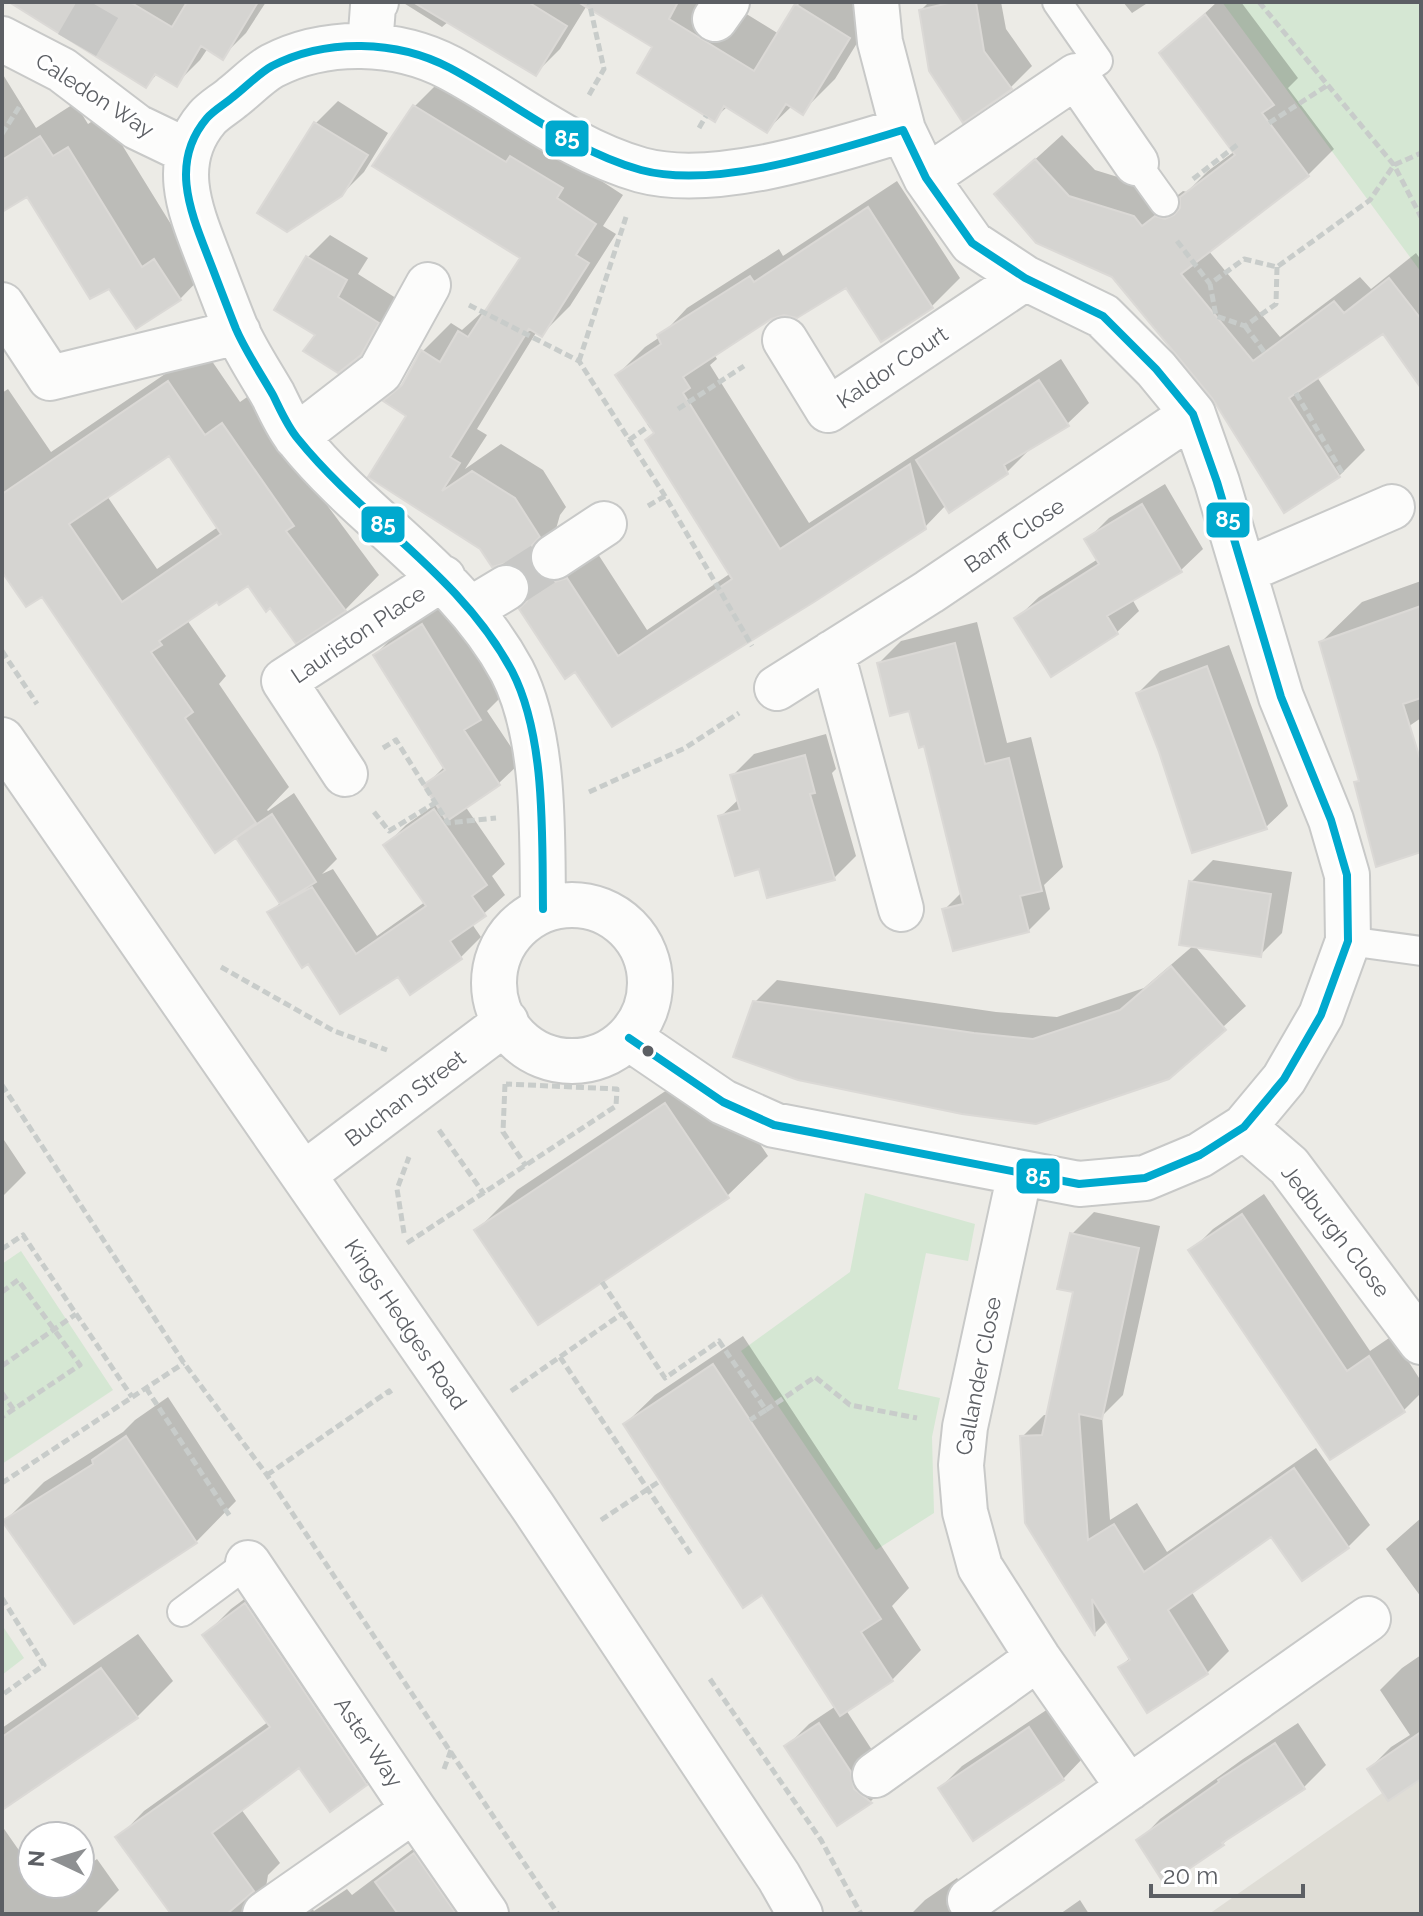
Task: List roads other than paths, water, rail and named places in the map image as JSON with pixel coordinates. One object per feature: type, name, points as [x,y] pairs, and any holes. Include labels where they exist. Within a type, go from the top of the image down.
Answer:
[{"type":"street","points":[[370,46],[373,6],[376,2]]},
{"type":"street","points":[[629,1038],[723,1102],[774,1125],[1079,1184],[1145,1178],[1200,1155],[1244,1127],[1284,1079],[1314,1028],[1348,941],[1347,875],[1331,820],[1281,697],[1193,414],[1156,369],[1103,316],[1025,278],[972,243],[926,178],[903,130],[880,42],[876,2]]},
{"type":"street","name":"Caledon Way","points":[[2,39],[70,57],[137,127],[187,151]]},
{"type":"street","points":[[543,909],[542,814],[530,721],[488,599],[443,578],[367,512],[296,437],[238,332],[185,190],[187,151],[207,118],[270,67],[316,49],[370,46],[396,50],[446,66],[563,138],[642,170],[672,174],[722,174],[804,159],[903,130]]},
{"type":"street","points":[[926,178],[1076,76],[1136,163]]},
{"type":"street","name":"Kaldor Court","points":[[785,340],[828,410],[1025,278]]},
{"type":"street","points":[[296,437],[380,372],[428,285]]},
{"type":"street","points":[[2,305],[50,378],[238,332]]},
{"type":"street","name":"Banff Close","points":[[777,688],[929,592],[1193,414]]},
{"type":"street","points":[[1244,571],[1380,512]]},
{"type":"street","points":[[554,557],[604,524]]},
{"type":"street","name":"Lauriston Place","points":[[345,774],[284,681],[443,578]]},
{"type":"street","points":[[832,653],[901,909]]},
{"type":"street","name":"Kings Hedges Road","points":[[2,740],[533,1507],[779,1877],[800,1914]]},
{"type":"street","points":[[569,904],[591,906],[616,918],[642,949],[650,986],[644,1012],[629,1038],[596,1057],[568,1061],[542,1055],[518,1040],[506,1022],[498,1010],[493,984],[501,950],[516,927],[543,909],[569,904]]},
{"type":"street","name":"Buchan Street","points":[[304,1174],[428,1104],[506,1022]]},
{"type":"street","name":"Jedburgh Close","points":[[1244,1127],[1289,1166],[1421,1342]]},
{"type":"street","name":"Callander Close","points":[[1020,1173],[965,1427],[961,1465],[965,1512],[980,1567],[1038,1658],[1129,1788]]},
{"type":"street","name":"Aster Way","points":[[248,1563],[414,1810],[273,1912]]},
{"type":"street","points":[[970,1900],[1368,1619]]},
{"type":"street","points":[[875,1775],[1038,1658]]},
{"type":"street","points":[[414,1810],[486,1914]]},
{"type":"lane","points":[[1057,2],[1098,61],[1076,76]]},
{"type":"lane","points":[[1136,163],[1164,202]]},
{"type":"lane","points":[[1348,941],[1421,951]]},
{"type":"lane","points":[[182,1612],[248,1563]]},
{"type":"tunnel","points":[[77,45],[102,2]]},
{"type":"tunnel","points":[[506,588],[554,557]]}]
